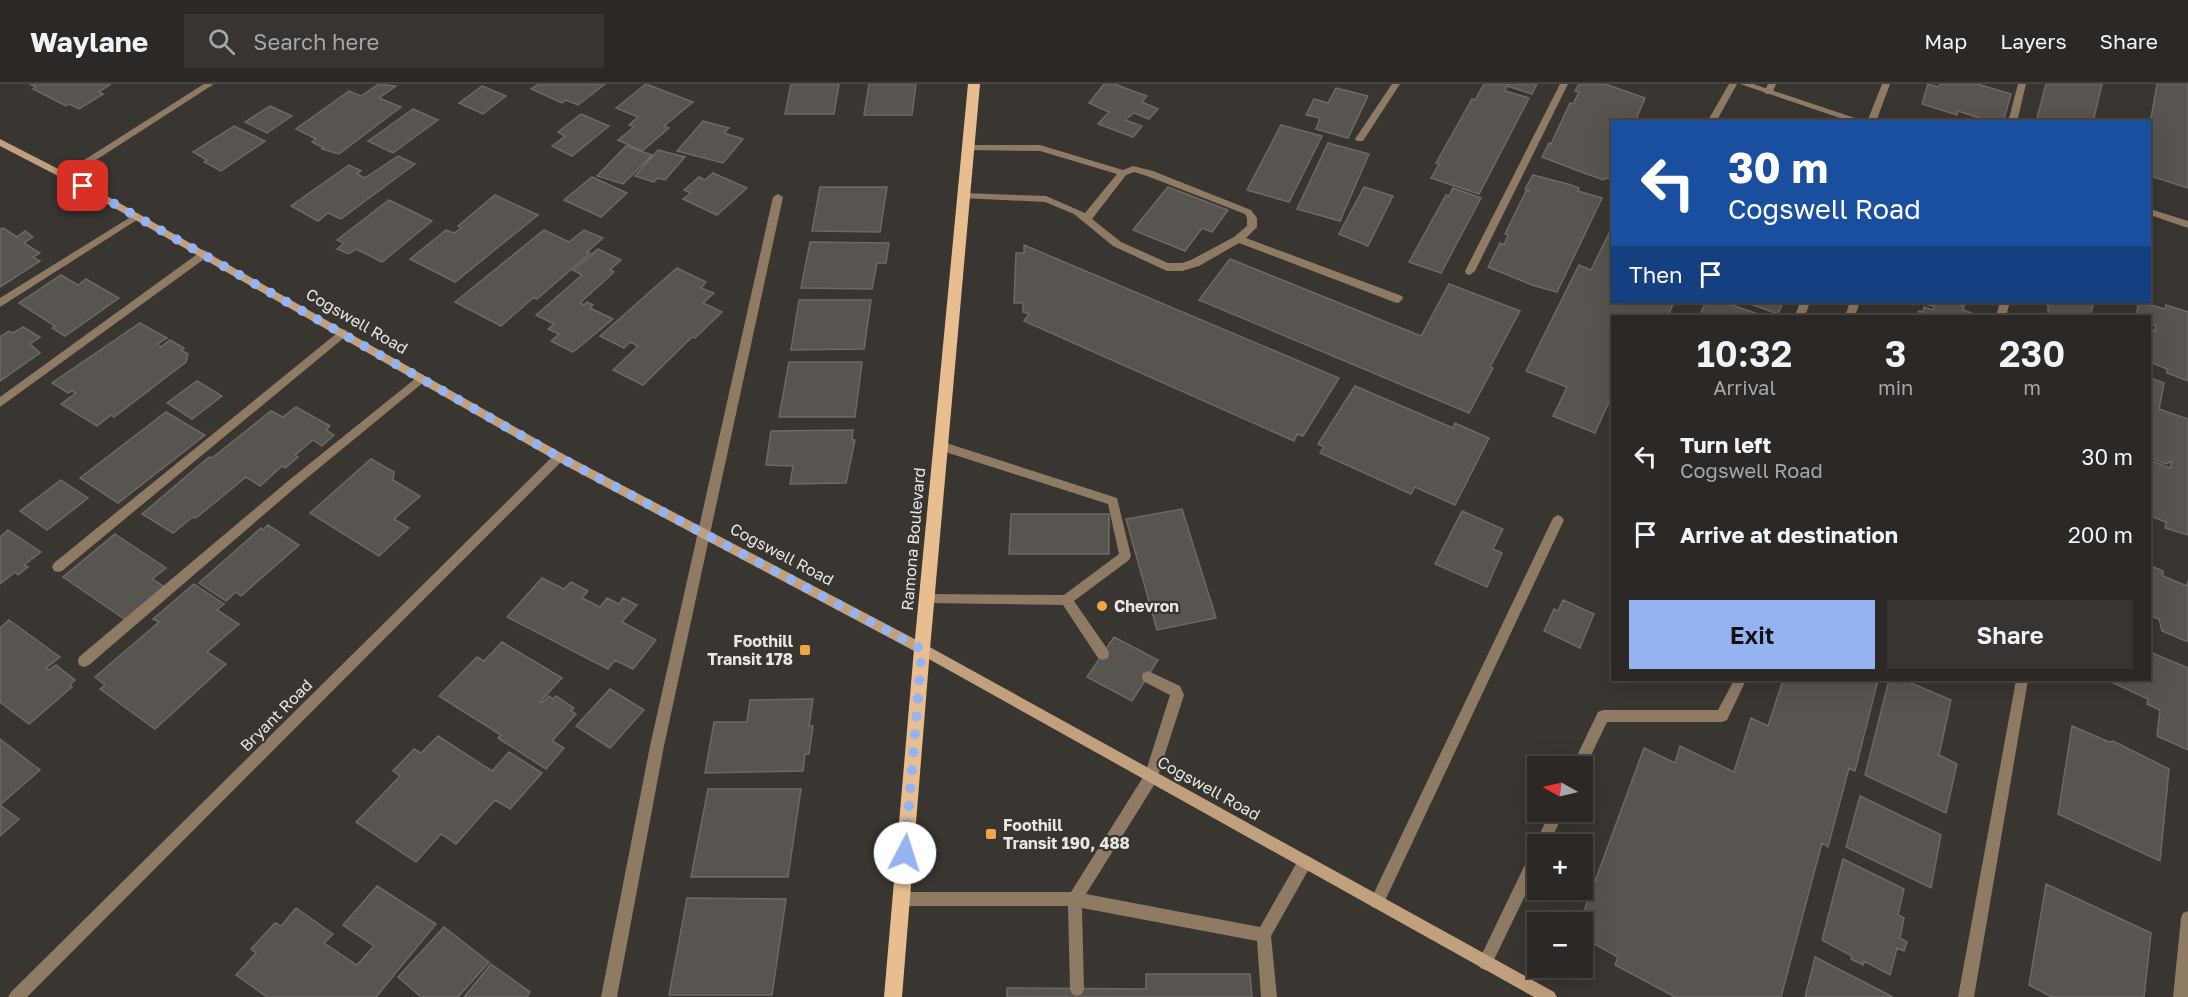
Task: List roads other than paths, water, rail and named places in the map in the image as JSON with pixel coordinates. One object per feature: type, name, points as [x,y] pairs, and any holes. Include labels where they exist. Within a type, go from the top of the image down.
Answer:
[{"type":"main road","name":"Ramona Boulevard","points":[[893,997],[940,446],[974,84]]},
{"type":"street","points":[[65,176],[210,84]]},
{"type":"street","points":[[1360,140],[1396,84]]},
{"type":"street","points":[[1470,271],[1564,84]]},
{"type":"street","points":[[1712,120],[1733,84]]},
{"type":"street","points":[[1744,84],[1770,88],[1858,120]]},
{"type":"street","points":[[1872,120],[1886,84]]},
{"type":"street","points":[[2013,120],[2022,84]]},
{"type":"street","name":"Cogswell Road","points":[[0,142],[137,216],[559,457],[922,649],[1549,997]]},
{"type":"street","points":[[969,148],[1040,148],[1123,173]]},
{"type":"street","points":[[964,196],[1046,199],[1077,212],[1117,244],[1167,267],[1182,267],[1195,263],[1238,239],[1252,227],[1252,218],[1248,212],[1150,173],[1133,169],[1123,173],[1086,219]]},
{"type":"street","points":[[609,997],[657,746],[778,197]]},
{"type":"street","points":[[2151,213],[2188,225]]},
{"type":"street","points":[[0,303],[137,216]]},
{"type":"street","points":[[1238,239],[1398,299]]},
{"type":"street","points":[[0,403],[202,254]]},
{"type":"street","points":[[58,567],[342,333]]},
{"type":"street","points":[[84,662],[292,484],[421,378]]},
{"type":"street","points":[[928,599],[1066,600],[1125,556],[1113,501],[940,446]]},
{"type":"street","name":"Bryant Road","points":[[16,997],[559,457]]},
{"type":"street","points":[[1377,902],[1558,520]]},
{"type":"street","points":[[1066,600],[1103,654]]},
{"type":"street","points":[[1077,989],[1075,899],[1151,777],[1177,695],[1176,690],[1148,677]]},
{"type":"street","points":[[1584,756],[1603,716],[1722,716],[1740,681]]},
{"type":"street","points":[[1966,997],[2022,681]]},
{"type":"street","points":[[1269,997],[1263,935],[1305,862]]},
{"type":"street","points":[[1485,963],[1527,876]]},
{"type":"street","points":[[901,900],[1075,899],[1263,935]]},
{"type":"street","points":[[2181,997],[2188,918]]},
{"type":"place","name":"Chevron","points":[[1102,606]]},
{"type":"place","name":"Foothill Transit 178","points":[[805,650]]},
{"type":"place","name":"Foothill Transit 190, 488","points":[[991,834]]}]
